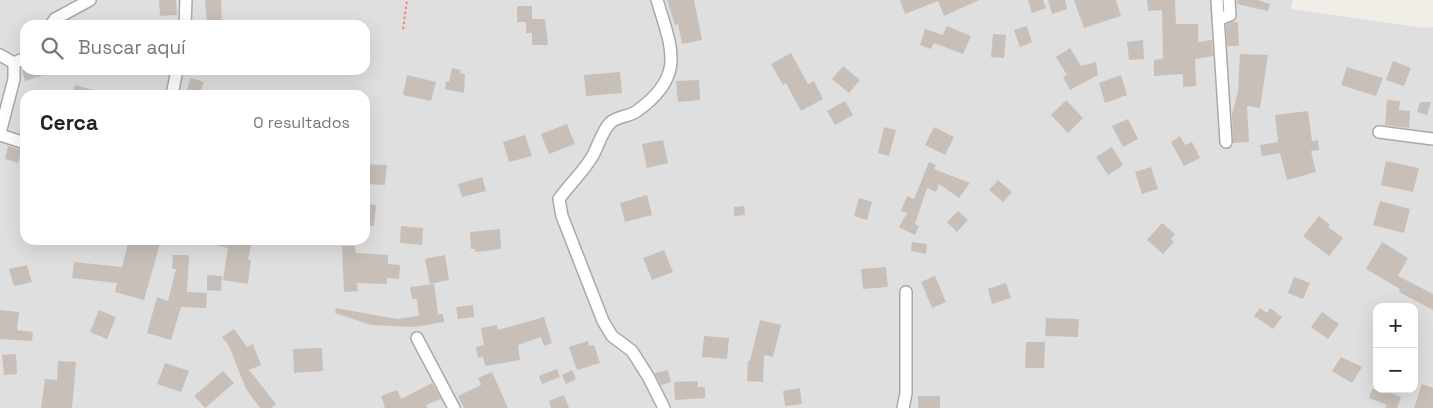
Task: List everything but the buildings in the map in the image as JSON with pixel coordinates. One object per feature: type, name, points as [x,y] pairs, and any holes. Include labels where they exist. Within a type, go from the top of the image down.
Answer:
[{"type":"street","points":[[54,20],[90,0]]},
{"type":"street","points":[[185,20],[186,0]]},
{"type":"street","points":[[657,0],[671,45],[672,66],[663,86],[648,103],[634,113],[616,119],[609,124],[591,159],[560,199],[562,216],[602,321],[612,336],[632,351],[649,378],[664,408]]},
{"type":"street","points":[[1217,0],[1226,142]]},
{"type":"street","points":[[1218,20],[1230,15],[1228,0]]},
{"type":"street","points":[[0,55],[14,63]]},
{"type":"street","points":[[14,63],[20,60]]},
{"type":"street","points":[[14,63],[14,79],[0,134],[20,141]]},
{"type":"street","points":[[173,90],[176,75]]},
{"type":"street","points":[[1379,132],[1433,139]]},
{"type":"street","points":[[903,408],[906,393],[906,292]]},
{"type":"street","points":[[417,338],[454,408]]},
{"type":"path","points":[[403,29],[407,0]]},
{"type":"shaded area","points":[[0,0],[1293,0],[1291,9],[1424,28],[1433,27],[1433,408],[0,408]]}]
